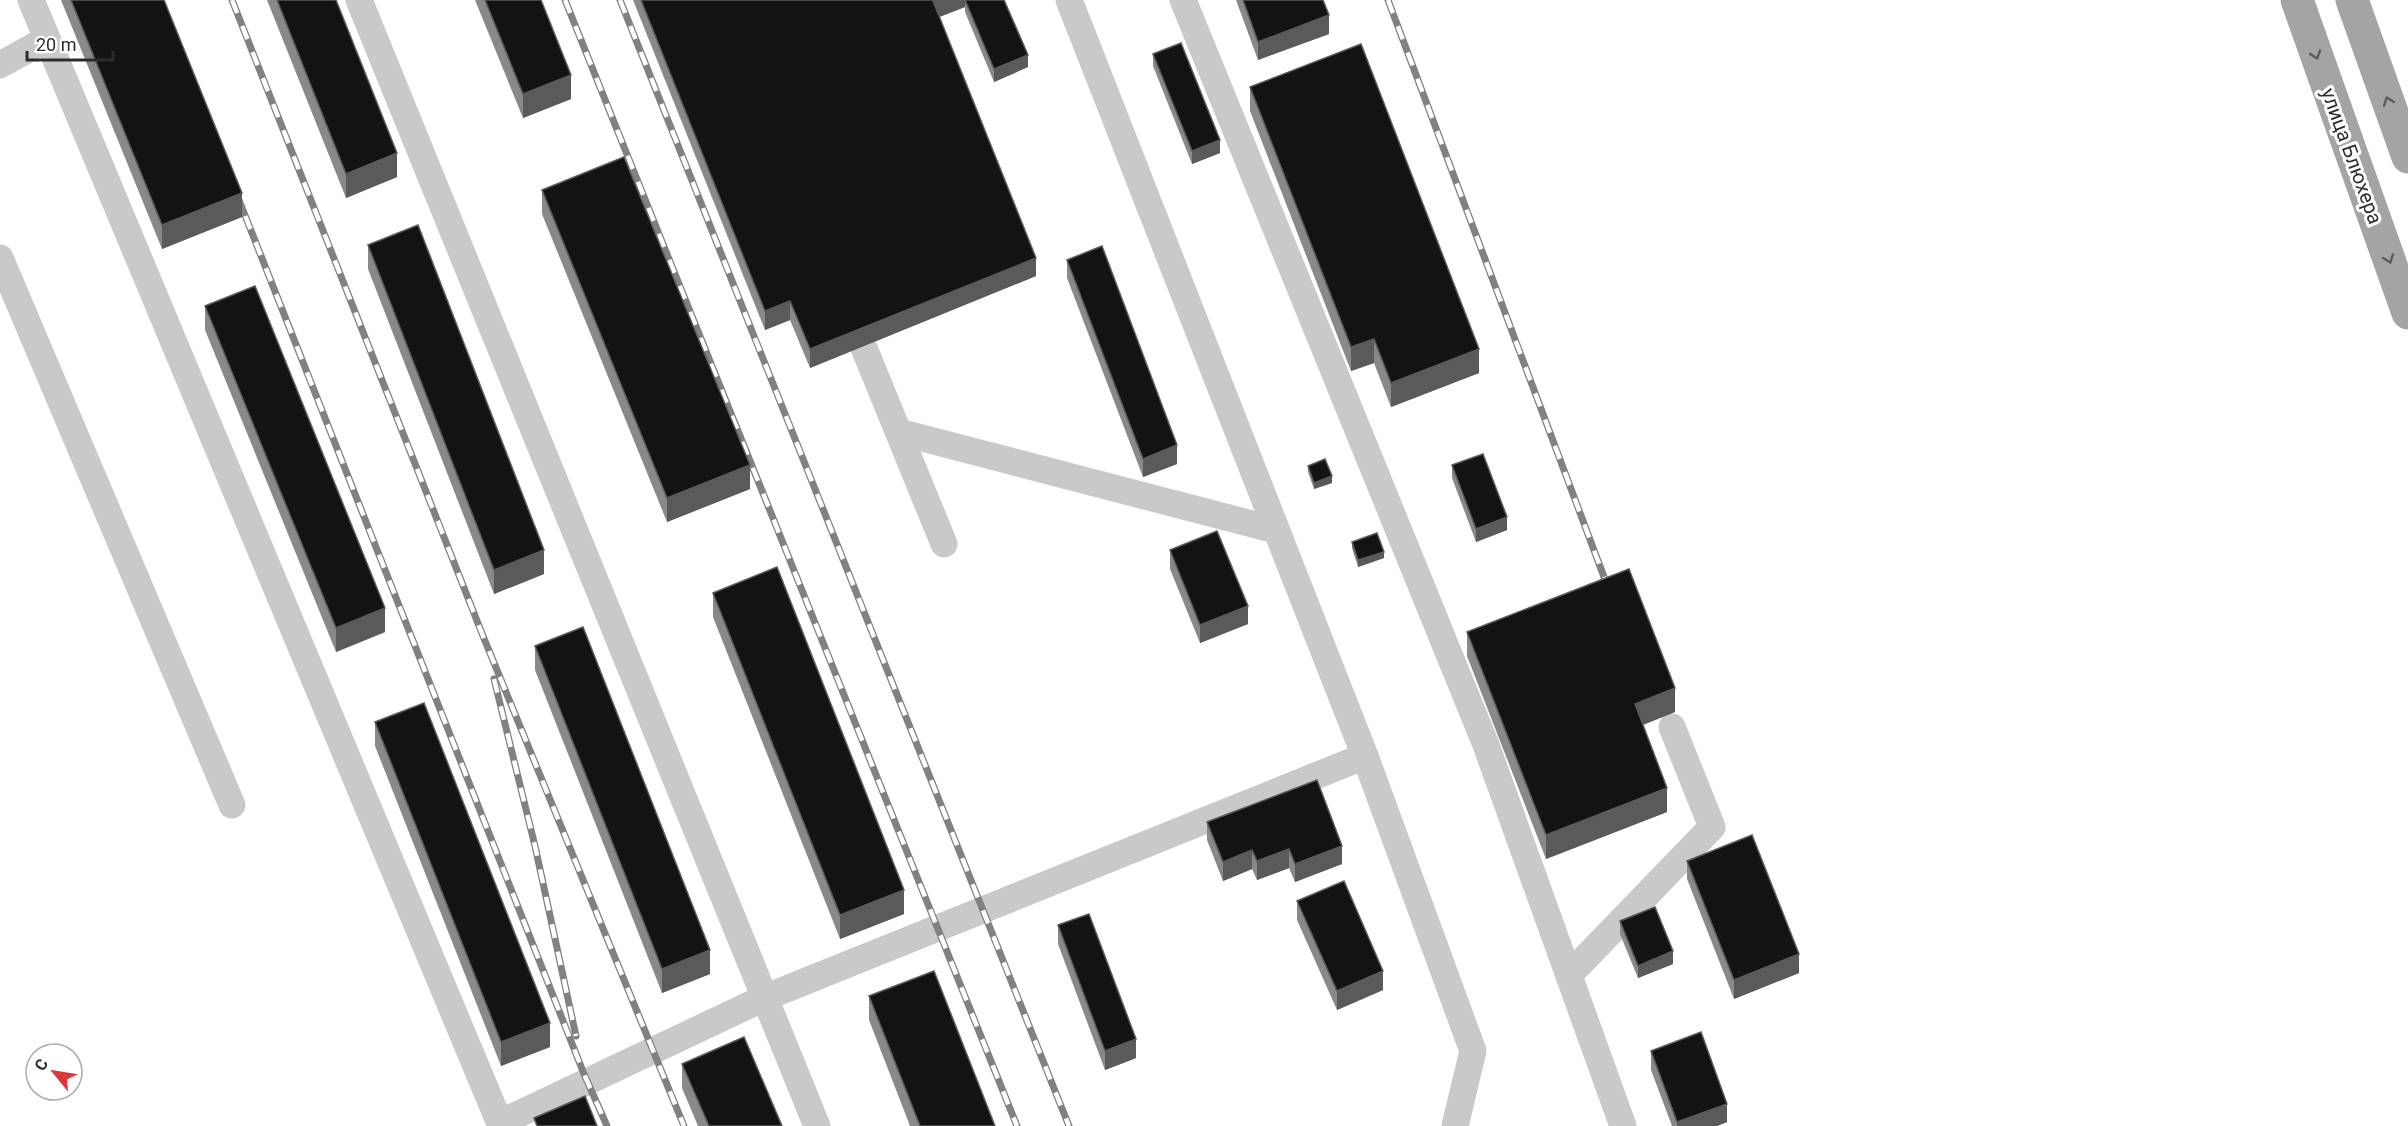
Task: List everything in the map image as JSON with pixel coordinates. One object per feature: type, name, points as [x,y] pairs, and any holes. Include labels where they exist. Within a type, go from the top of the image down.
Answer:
[{"type":"main road","name":"улица Блюхера","points":[[2297,0],[2408,313]]},
{"type":"main road","points":[[2352,0],[2408,157]]},
{"type":"lane","points":[[31,0],[500,1124],[764,998],[1365,756]]},
{"type":"lane","points":[[360,0],[817,1126]]},
{"type":"lane","points":[[1069,0],[1365,756],[1473,1051],[1455,1126]]},
{"type":"lane","points":[[1183,0],[1486,745],[1623,1126]]},
{"type":"lane","points":[[0,65],[47,39]]},
{"type":"lane","points":[[0,258],[232,805]]},
{"type":"lane","points":[[864,348],[944,544]]},
{"type":"lane","points":[[899,432],[1275,530]]},
{"type":"lane","points":[[1569,975],[1712,827],[1672,727]]},
{"type":"building","points":[[71,0],[164,0],[242,193],[162,225]]},
{"type":"building","points":[[277,0],[336,0],[397,153],[346,174]]},
{"type":"building","points":[[485,0],[541,0],[571,75],[523,94]]},
{"type":"building","points":[[641,0],[936,0],[933,1],[1036,258],[810,349],[790,301],[765,311]]},
{"type":"building","points":[[965,0],[1004,0],[1028,55],[994,69]]},
{"type":"building","points":[[1243,0],[1323,0],[1329,15],[1258,42]]},
{"type":"building","points":[[1181,43],[1220,140],[1192,151],[1153,54]]},
{"type":"building","points":[[1361,44],[1479,349],[1391,383],[1374,339],[1351,347],[1250,87]]},
{"type":"building","points":[[624,157],[750,465],[667,498],[542,190]]},
{"type":"building","points":[[418,225],[544,550],[494,570],[368,245]]},
{"type":"building","points":[[1102,246],[1177,445],[1143,459],[1067,260]]},
{"type":"building","points":[[255,286],[385,608],[336,628],[205,306]]},
{"type":"building","points":[[1483,454],[1507,517],[1476,529],[1452,465]]},
{"type":"building","points":[[1325,459],[1332,476],[1314,483],[1308,466]]},
{"type":"building","points":[[1217,531],[1248,606],[1200,625],[1170,550]]},
{"type":"building","points":[[1377,533],[1384,552],[1358,560],[1352,542]]},
{"type":"building","points":[[777,567],[904,890],[840,915],[713,593]]},
{"type":"building","points":[[1629,569],[1675,688],[1635,704],[1667,788],[1546,835],[1467,632]]},
{"type":"building","points":[[583,627],[710,950],[662,969],[535,646]]},
{"type":"building","points":[[424,703],[550,1023],[501,1042],[375,722]]},
{"type":"building","points":[[1317,780],[1342,846],[1295,864],[1289,849],[1257,861],[1252,850],[1223,862],[1207,822]]},
{"type":"building","points":[[1752,835],[1799,954],[1734,980],[1687,861]]},
{"type":"building","points":[[1344,881],[1383,971],[1337,991],[1297,901]]},
{"type":"building","points":[[1655,907],[1673,951],[1638,966],[1620,921]]},
{"type":"building","points":[[1089,914],[1136,1039],[1105,1051],[1058,925]]},
{"type":"building","points":[[934,971],[995,1126],[920,1126],[869,996]]},
{"type":"building","points":[[1701,1032],[1727,1104],[1677,1122],[1651,1051]]},
{"type":"building","points":[[744,1037],[782,1126],[709,1126],[682,1064]]},
{"type":"building","points":[[585,1096],[597,1126],[537,1126],[534,1118]]},
{"type":"railway","points":[[232,0],[483,636],[684,1126]]},
{"type":"railway","points":[[565,0],[1017,1126]]},
{"type":"railway","points":[[620,0],[1069,1126]]},
{"type":"railway","points":[[1388,0],[1610,593]]},
{"type":"railway","points":[[235,190],[584,1074],[607,1126]]},
{"type":"railway","points":[[494,679],[535,846],[576,1036]]}]
